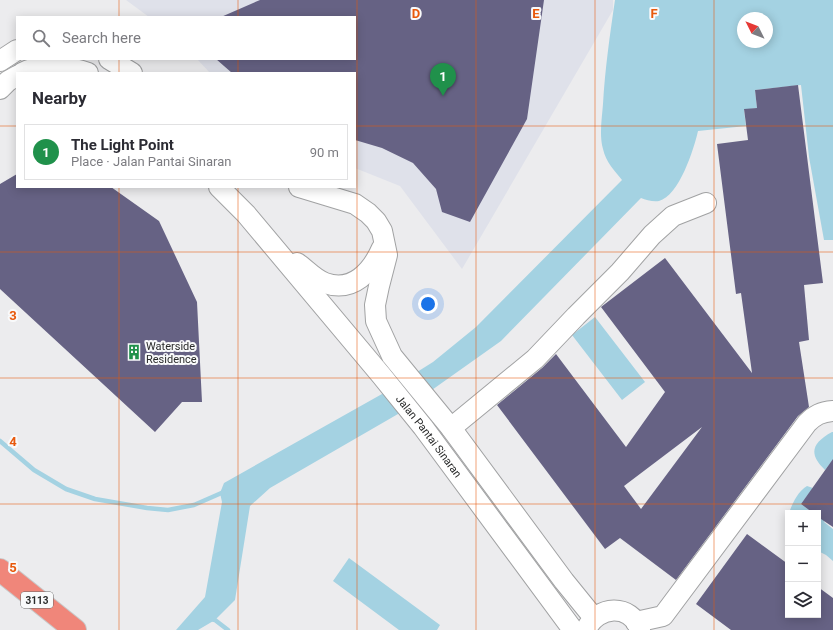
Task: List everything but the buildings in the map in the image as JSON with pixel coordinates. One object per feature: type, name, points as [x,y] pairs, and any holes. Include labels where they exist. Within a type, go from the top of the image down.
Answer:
[{"type":"highway","name":"3113","points":[[0,570],[75,630]]},
{"type":"street","points":[[0,60],[16,51]]},
{"type":"street","points":[[112,60],[130,72]]},
{"type":"street","points":[[26,72],[44,67],[56,66],[85,72]]},
{"type":"street","points":[[0,89],[8,81],[16,77]]},
{"type":"street","name":"Jalan Pantai Sinaran","points":[[220,188],[246,214],[423,427],[573,630]]},
{"type":"street","name":"Jalan Pantai Sinaran","points":[[302,188],[355,204],[376,221],[382,231],[387,255],[375,305],[376,321],[392,356],[451,428],[564,581],[590,624]]},
{"type":"street","points":[[451,428],[535,359],[620,272],[652,235],[673,216],[706,202]]},
{"type":"street","name":"Jalan Pantai Sinaran","points":[[275,249],[325,283],[337,286],[350,284],[360,279],[377,259],[384,244]]},
{"type":"street","points":[[590,624],[600,614],[615,610],[629,615],[638,626],[663,616],[807,423],[815,416],[825,411],[833,411]]},
{"type":"shaded area","points":[[126,0],[613,0],[613,10],[462,269],[400,186],[356,168],[356,72],[209,72],[198,60],[356,60],[356,16],[148,16]]},
{"type":"water","points":[[615,0],[833,0],[833,240],[824,240],[809,157],[801,85],[755,90],[757,108],[744,110],[746,126],[698,131],[689,160],[673,190],[659,201],[650,201],[641,198],[501,341],[398,414],[270,488],[250,506],[235,600],[215,620],[198,630],[176,630],[205,597],[222,502],[220,493],[224,483],[382,394],[433,362],[476,327],[622,180],[606,158],[601,138],[608,52]]},
{"type":"water","points":[[595,317],[645,382],[622,400],[572,335]]},
{"type":"water","points":[[832,432],[833,460],[825,470],[814,454],[820,440]]},
{"type":"water","points":[[807,486],[813,488],[801,504],[809,510],[790,510],[798,494]]},
{"type":"water","points":[[833,509],[824,522],[833,529],[833,561],[821,552],[821,515]]},
{"type":"water","points":[[349,558],[440,625],[437,630],[399,630],[333,581]]},
{"type":"waterway","points":[[0,441],[34,470],[66,489],[95,499],[168,510],[194,505],[226,491]]},
{"type":"waterway","points":[[211,619],[215,620],[228,630]]},
{"type":"place","name":"The Light Point","points":[[443,96]]},
{"type":"place","name":"Waterside Residence","points":[[134,352]]}]
